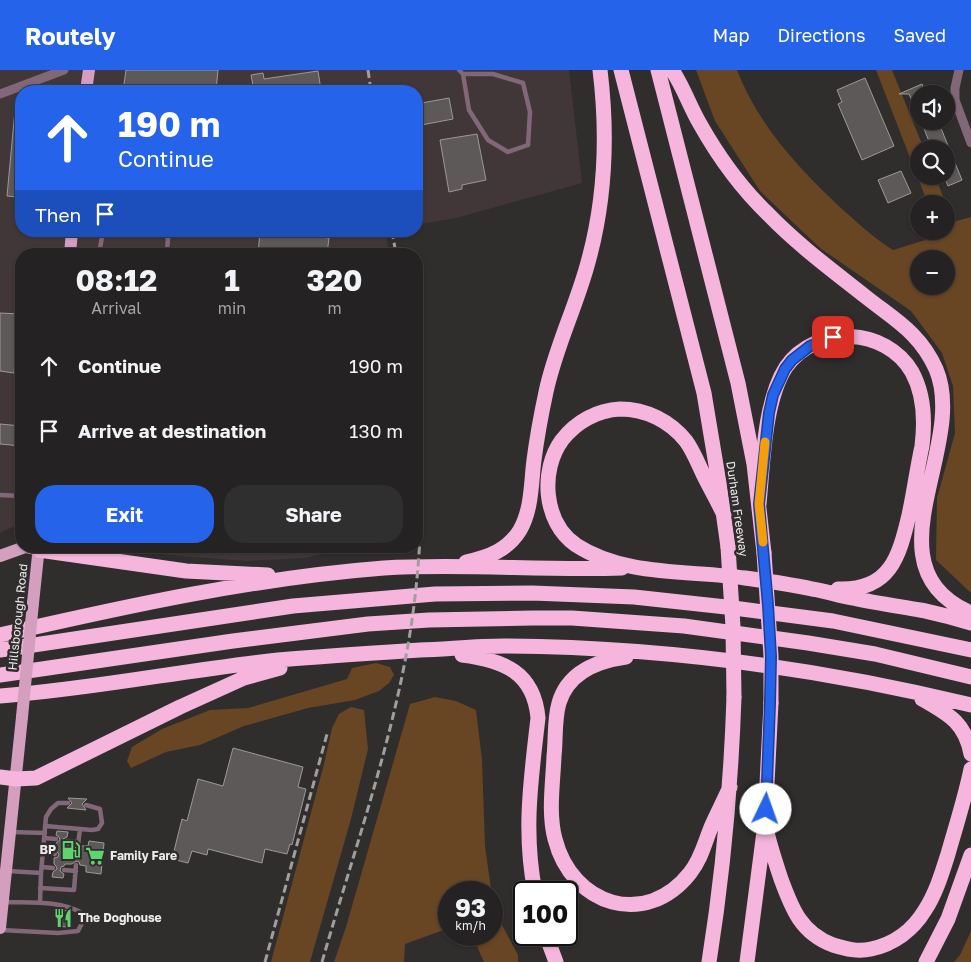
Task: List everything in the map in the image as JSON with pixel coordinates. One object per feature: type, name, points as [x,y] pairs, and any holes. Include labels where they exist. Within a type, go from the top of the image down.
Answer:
[{"type":"highway","points":[[452,565],[484,557],[504,549],[519,531],[527,514],[537,438],[546,390],[588,265],[596,226],[604,155],[604,117],[600,70]]},
{"type":"highway","name":"Durham Freeway","points":[[621,70],[704,393],[728,547],[733,627],[734,697],[730,787],[720,883],[708,962]]},
{"type":"highway","name":"Durham Freeway","points":[[658,70],[738,383],[747,425],[764,553],[771,656],[765,824],[747,962]]},
{"type":"highway","points":[[672,70],[700,125],[753,199],[795,240],[907,327],[927,351],[938,376],[942,406],[940,440],[923,517],[921,536],[924,562],[929,577],[940,591],[949,600],[971,613]]},
{"type":"highway","points":[[0,635],[148,603],[299,576],[382,568],[452,565],[602,569],[640,568],[742,578],[811,588],[846,590],[862,588],[880,578],[896,561],[900,551],[922,446],[923,406],[919,390],[912,372],[898,355],[882,344],[868,338],[848,336],[833,337],[817,343],[792,360],[785,369],[773,395],[759,504]]},
{"type":"highway","points":[[640,568],[600,557],[574,543],[560,526],[549,502],[548,473],[553,455],[566,435],[581,422],[604,411],[622,409],[641,412],[660,419],[686,441],[724,515]]},
{"type":"highway","points":[[71,553],[186,571],[299,576]]},
{"type":"highway","points":[[811,588],[853,598],[922,610],[971,623]]},
{"type":"highway","points":[[0,650],[293,606],[419,594],[532,593],[634,597],[718,606],[833,621],[971,650]]},
{"type":"highway","points":[[0,675],[233,641],[368,624],[429,620],[572,618],[684,626],[808,643],[875,654],[971,677]]},
{"type":"highway","points":[[0,696],[89,687],[279,660],[464,647],[538,647],[707,657],[821,673],[971,705]]},
{"type":"highway","points":[[420,650],[482,657],[498,662],[519,674],[532,693],[537,706],[538,718],[528,812],[530,868],[533,881]]},
{"type":"highway","points":[[655,653],[610,659],[589,667],[574,679],[561,697],[557,714],[552,815],[555,838],[566,866],[581,885],[591,893],[610,901],[638,904],[662,896],[685,879],[701,856],[730,787]]},
{"type":"highway","points":[[0,777],[29,780],[38,778],[180,707],[244,678],[318,658]]},
{"type":"highway","points":[[908,691],[954,718],[965,733],[971,754]]},
{"type":"highway","points":[[765,824],[775,863],[788,899],[803,924],[812,934],[844,948],[866,950],[880,947],[897,939],[916,923],[931,900],[956,827],[971,769]]},
{"type":"highway","points":[[926,962],[948,920],[971,854]]},
{"type":"highway","points":[[550,946],[556,962]]},
{"type":"main road","points":[[87,85],[89,70]]},
{"type":"main road","points":[[0,556],[15,551]]},
{"type":"main road","name":"Hillsborough Road","points":[[0,929],[38,553]]},
{"type":"street","points":[[24,85],[64,70]]},
{"type":"street","points":[[959,70],[954,100],[971,142]]},
{"type":"street","points":[[0,94],[15,88]]},
{"type":"lane","points":[[461,72],[493,74],[523,83],[530,112],[528,145],[508,152],[488,140],[469,110],[461,72]]},
{"type":"lane","points":[[0,494],[15,495]]},
{"type":"lane","points":[[40,903],[46,818],[51,809],[58,803],[68,803]]},
{"type":"lane","points":[[45,826],[98,829],[102,823],[100,809],[86,806]]},
{"type":"lane","points":[[67,840],[78,844],[80,829]]},
{"type":"lane","points":[[10,832],[44,836],[56,840]]},
{"type":"lane","points":[[43,852],[55,854]]},
{"type":"lane","points":[[40,888],[74,890],[76,865]]},
{"type":"lane","points":[[42,867],[53,868]]},
{"type":"lane","points":[[64,870],[76,871]]},
{"type":"lane","points":[[6,871],[41,873]]},
{"type":"lane","points":[[0,929],[58,933],[78,931],[82,923],[82,913],[56,903],[3,902]]},
{"type":"shaded area","points":[[0,70],[569,70],[582,183],[456,218],[423,224],[423,85],[15,85],[15,237],[387,237],[388,248],[15,248],[15,526],[0,533]]},
{"type":"shaded area","points":[[696,70],[737,70],[756,109],[768,128],[795,162],[842,209],[873,236],[893,250],[925,240],[955,240],[955,221],[971,217],[971,593],[936,560],[937,498],[955,433],[953,386],[942,353],[911,311],[820,248],[760,191],[715,121]]},
{"type":"shaded area","points":[[876,70],[892,70],[910,114],[910,130],[916,130],[920,140],[910,140],[910,158]]},
{"type":"shaded area","points":[[921,185],[939,185],[942,195],[925,195]]},
{"type":"shaded area","points":[[156,553],[329,553],[303,558],[246,561]]},
{"type":"shaded area","points":[[376,663],[390,667],[394,675],[389,683],[379,691],[355,700],[308,708],[244,726],[200,745],[166,752],[131,768],[127,761],[132,747],[162,729],[210,710],[248,708],[347,679],[352,668]]},
{"type":"shaded area","points":[[435,697],[456,701],[476,710],[482,760],[485,846],[490,881],[438,881],[438,932],[405,944],[404,962],[334,962],[346,927],[410,704]]},
{"type":"shaded area","points":[[351,707],[364,710],[368,749],[351,819],[310,962],[271,962],[332,728],[339,714]]},
{"type":"shaded area","points":[[503,927],[518,955],[518,962],[484,962],[477,946],[503,946]]},
{"type":"shaded area","points":[[971,931],[971,962],[954,962],[960,955]]},
{"type":"building","points":[[126,70],[218,70],[217,85],[124,85]]},
{"type":"building","points":[[318,71],[320,85],[253,85],[251,75],[263,73],[264,79]]},
{"type":"building","points":[[865,78],[894,146],[862,160],[838,104],[842,102],[837,90]]},
{"type":"building","points":[[910,89],[910,96],[909,94],[899,94]]},
{"type":"building","points":[[449,98],[453,119],[423,125],[423,103]]},
{"type":"building","points":[[15,110],[15,197],[7,196]]},
{"type":"building","points":[[925,130],[942,130],[946,140],[928,140]]},
{"type":"building","points":[[477,134],[486,180],[462,185],[462,189],[449,192],[440,140]]},
{"type":"building","points":[[955,163],[962,180],[955,183]]},
{"type":"building","points":[[901,171],[911,193],[888,203],[878,180]]},
{"type":"building","points":[[259,237],[329,238],[328,248],[259,248]]},
{"type":"building","points":[[0,313],[15,314],[14,373],[0,371]]},
{"type":"building","points":[[0,424],[15,425],[15,445],[0,444]]},
{"type":"building","points":[[233,748],[303,767],[298,787],[306,789],[292,845],[290,844],[287,854],[265,849],[262,863],[208,849],[207,855],[192,851],[188,863],[172,859],[182,819],[187,821],[198,779],[223,786]]},
{"type":"building","points":[[68,798],[87,799],[82,804],[86,810],[67,808],[72,803]]},
{"type":"building","name":"BP","points":[[57,831],[68,832],[67,837],[63,839],[64,843],[77,849],[82,846],[88,846],[89,841],[104,843],[101,874],[86,872],[86,866],[80,865],[76,861],[61,867],[60,871],[64,874],[63,878],[52,877],[53,872],[57,869],[54,864],[54,858],[58,857],[59,854],[55,850],[56,843],[60,840],[56,835]]},
{"type":"building","name":"The Doghouse","points":[[59,909],[68,911],[66,927],[57,926]]},
{"type":"railway","points":[[368,70],[370,85]]},
{"type":"railway","points":[[393,237],[395,248]]},
{"type":"railway","points":[[322,962],[391,725],[408,645],[419,553]]},
{"type":"railway","points":[[265,962],[327,734]]},
{"type":"slow traffic","points":[[763,542],[759,504],[765,442]]},
{"type":"place","name":"BP","points":[[71,850]]},
{"type":"place","name":"Family Fare","points":[[95,856]]},
{"type":"place","name":"The Doghouse","points":[[63,918]]},
{"type":"route","points":[[766,809],[771,656],[759,504],[769,413],[773,395],[785,369],[792,360],[810,346],[833,337]]}]
